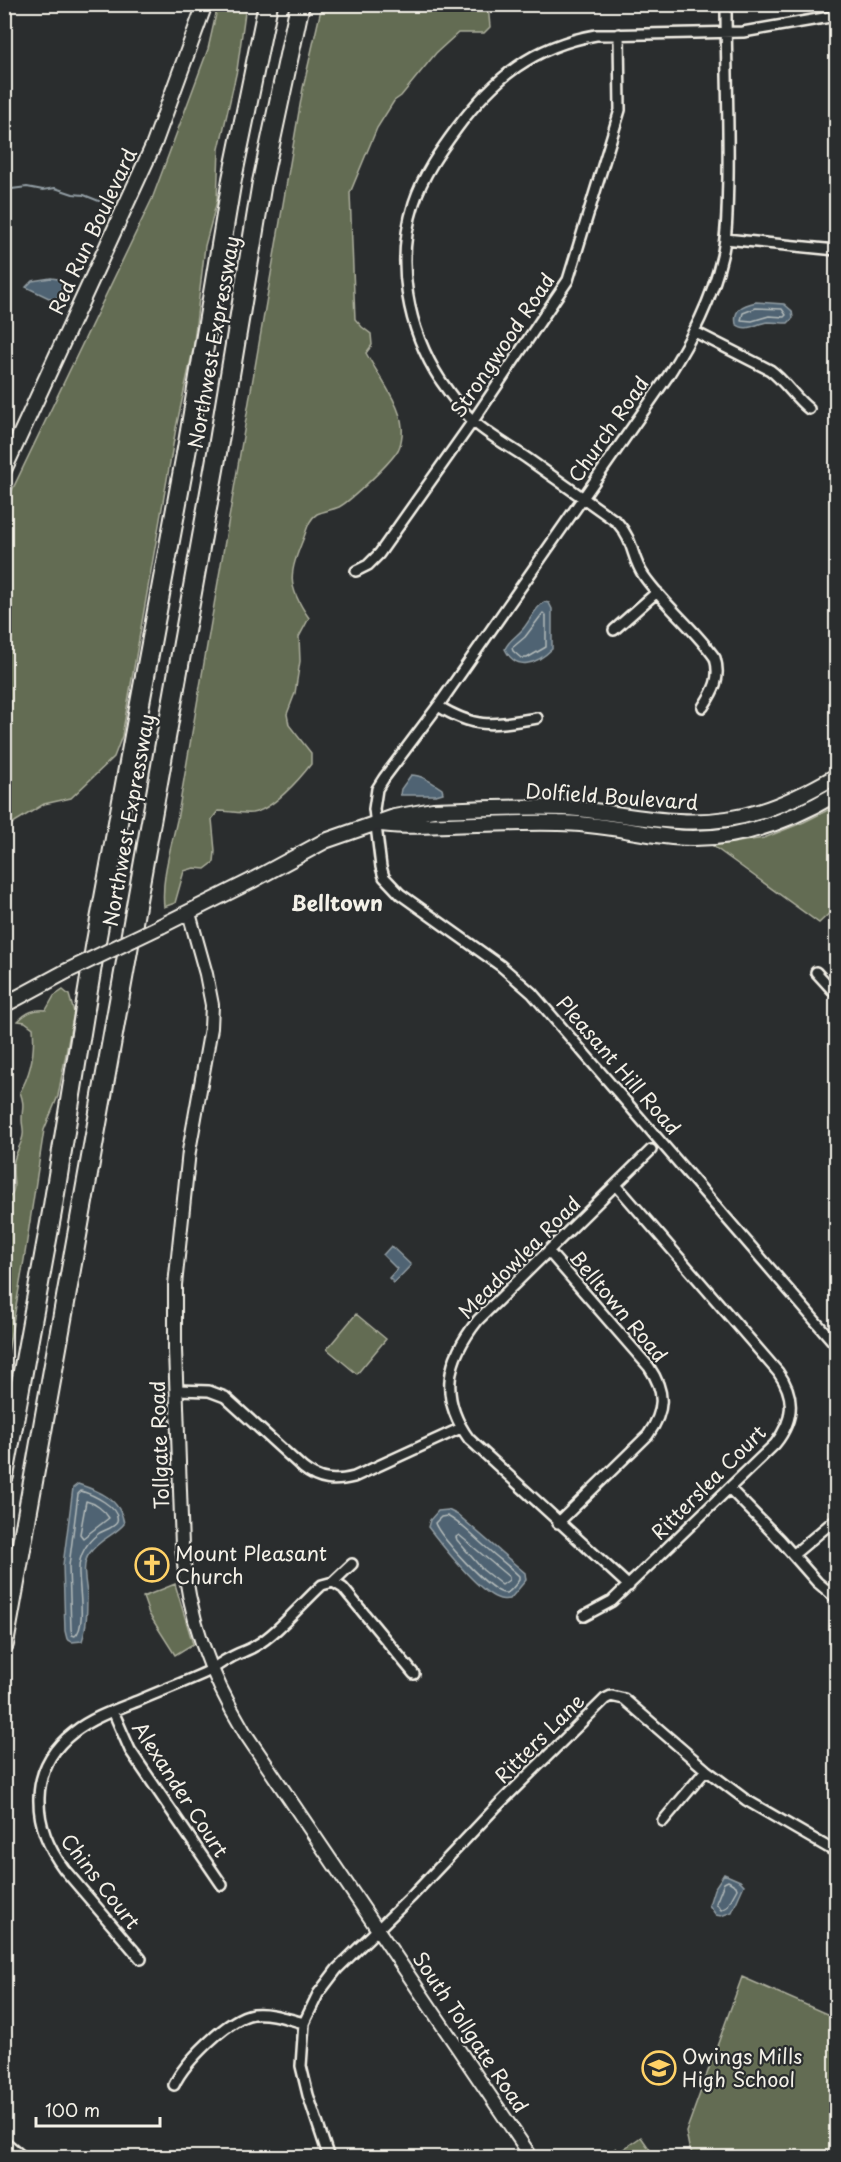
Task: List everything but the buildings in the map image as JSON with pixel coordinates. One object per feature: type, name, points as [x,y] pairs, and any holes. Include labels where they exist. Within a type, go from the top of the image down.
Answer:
[{"type":"highway","name":"Northwest Expressway","points":[[4,1476],[52,1212],[95,947],[188,443],[232,179],[268,4]]},
{"type":"highway","name":"Northwest Expressway","points":[[4,1644],[31,1504],[132,920],[218,447],[262,182],[300,4]]},
{"type":"main road","name":"Red Run Boulevard","points":[[4,470],[154,144],[205,4]]},
{"type":"main road","name":"Dolfield Boulevard","points":[[4,1005],[67,971],[189,913],[325,841],[411,813],[433,810],[531,808],[592,810],[676,821],[717,822],[761,812],[788,802],[837,776]]},
{"type":"main road","name":"Dolfield Boulevard","points":[[376,823],[394,826],[562,823],[673,837],[706,837],[765,827],[794,816],[837,794]]},
{"type":"street","name":"Church Road","points":[[376,823],[377,789],[438,706],[668,376],[695,333],[716,278],[725,239],[728,158],[726,4]]},
{"type":"street","points":[[703,707],[717,682],[718,670],[715,658],[642,574],[630,539],[624,530],[617,522],[473,421],[441,382],[413,322],[406,282],[405,260],[409,224],[414,203],[443,146],[482,96],[512,69],[531,57],[563,43],[596,35],[743,32],[837,16]]},
{"type":"street","name":"Strongwood Road","points":[[356,571],[368,565],[379,554],[560,293],[573,268],[620,110],[619,34]]},
{"type":"street","points":[[725,239],[837,250]]},
{"type":"street","points":[[695,333],[770,370],[809,409]]},
{"type":"street","points":[[614,630],[657,592]]},
{"type":"street","points":[[438,706],[456,717],[483,725],[537,718]]},
{"type":"street","name":"Pleasant Hill Road","points":[[376,823],[381,867],[391,885],[411,902],[501,966],[532,993],[837,1345]]},
{"type":"street","name":"Tollgate Road","points":[[189,913],[212,1005],[211,1028],[189,1151],[179,1235],[174,1320],[184,1575],[193,1618],[211,1670],[245,1733],[378,1929]]},
{"type":"street","points":[[816,972],[837,994]]},
{"type":"street","name":"Meadowlea Road","points":[[629,1586],[480,1450],[461,1428],[452,1400],[450,1373],[460,1344],[478,1320],[617,1186],[651,1150]]},
{"type":"street","name":"Ritterslea Court","points":[[584,1616],[612,1601],[629,1586],[782,1435],[791,1409],[789,1390],[775,1368],[617,1186]]},
{"type":"street","name":"Belltown Road","points":[[549,1252],[649,1367],[657,1378],[661,1399],[657,1422],[648,1435],[558,1523]]},
{"type":"street","points":[[177,1390],[209,1390],[225,1397],[303,1468],[320,1479],[341,1480],[354,1477],[461,1428]]},
{"type":"street","points":[[729,1488],[817,1582],[837,1598]]},
{"type":"street","points":[[793,1555],[837,1519]]},
{"type":"street","name":"Chins Court","points":[[141,1959],[54,1856],[46,1842],[39,1815],[38,1800],[44,1772],[56,1749],[82,1726],[211,1670],[231,1657],[256,1646],[322,1585],[333,1582],[352,1563]]},
{"type":"street","points":[[333,1582],[342,1588],[414,1674]]},
{"type":"street","name":"Ritters Lane","points":[[378,1929],[446,1862],[497,1806],[605,1699],[611,1696],[624,1699],[706,1770],[746,1800],[837,1852]]},
{"type":"street","name":"Alexander Court","points":[[113,1711],[140,1766],[222,1885]]},
{"type":"street","points":[[663,1821],[706,1770]]},
{"type":"street","points":[[329,2157],[308,2095],[301,2066],[304,2023],[327,1981],[378,1929]]},
{"type":"street","name":"South Tollgate Road","points":[[378,1929],[532,2157]]},
{"type":"street","points":[[174,2085],[187,2063],[227,2027],[241,2018],[271,2014],[304,2023]]},
{"type":"street","points":[[4,2141],[24,2157]]},
{"type":"green space","points":[[218,5],[246,5],[237,70],[219,149],[217,201],[205,246],[193,350],[176,428],[122,736],[114,757],[71,798],[44,804],[5,828],[5,505],[152,199],[208,49]]},
{"type":"green space","points":[[322,5],[488,5],[490,27],[484,33],[458,33],[436,53],[401,96],[394,101],[377,128],[350,193],[355,319],[371,334],[372,345],[366,353],[398,409],[402,432],[398,450],[371,480],[339,507],[317,514],[312,519],[295,561],[293,588],[309,618],[299,637],[300,661],[295,693],[287,714],[289,725],[311,753],[311,764],[284,793],[260,811],[248,813],[218,811],[212,819],[214,862],[205,869],[194,868],[184,871],[175,903],[164,907],[167,863],[177,820],[303,88]]},
{"type":"green space","points":[[836,806],[836,907],[819,923],[713,846],[764,838]]},
{"type":"green space","points":[[63,990],[69,995],[74,1012],[58,1096],[44,1130],[5,1369],[5,1201],[12,1193],[14,1186],[13,1163],[23,1133],[23,1104],[20,1092],[29,1069],[33,1045],[33,1028],[25,1022],[18,1021],[31,1012],[46,1010],[54,996]]},
{"type":"green space","points":[[356,1314],[386,1339],[357,1374],[327,1349]]},
{"type":"green space","points":[[175,1584],[193,1644],[175,1655],[149,1614],[143,1597]]},
{"type":"green space","points":[[742,1977],[836,2018],[836,2157],[694,2157],[686,2132]]},
{"type":"green space","points":[[641,2137],[655,2157],[602,2157],[616,2148],[619,2152]]},
{"type":"water","points":[[58,279],[63,284],[60,294],[55,299],[26,287],[32,281]]},
{"type":"water","points":[[756,302],[784,304],[792,311],[793,318],[788,323],[768,322],[748,328],[736,324],[736,315],[740,308]]},
{"type":"water","points":[[544,602],[549,603],[552,609],[552,649],[533,662],[515,661],[505,649]]},
{"type":"water","points":[[411,775],[431,782],[442,789],[443,793],[400,795],[401,789]]},
{"type":"water","points":[[391,1246],[411,1265],[394,1283],[389,1278],[397,1269],[383,1255]]},
{"type":"water","points":[[78,1484],[101,1493],[114,1502],[122,1515],[124,1524],[98,1544],[87,1558],[85,1630],[82,1641],[72,1642],[67,1639],[65,1631],[63,1565],[73,1488]]},
{"type":"water","points":[[448,1510],[458,1515],[525,1573],[526,1580],[510,1599],[500,1599],[482,1588],[461,1568],[428,1527],[430,1520],[438,1511]]},
{"type":"water","points":[[724,1874],[744,1885],[732,1912],[721,1916],[716,1915],[709,1905],[714,1889]]},
{"type":"waterway","points":[[4,190],[27,187],[43,190],[55,188],[99,201]]},
{"type":"waterway","points":[[4,1260],[4,1266]]},
{"type":"place","name":"Mount Pleasant Church","points":[[152,1565]]},
{"type":"place","name":"Owings Mills High School","points":[[659,2068]]},
{"type":"district","name":"Belltown","points":[[337,902]]}]
